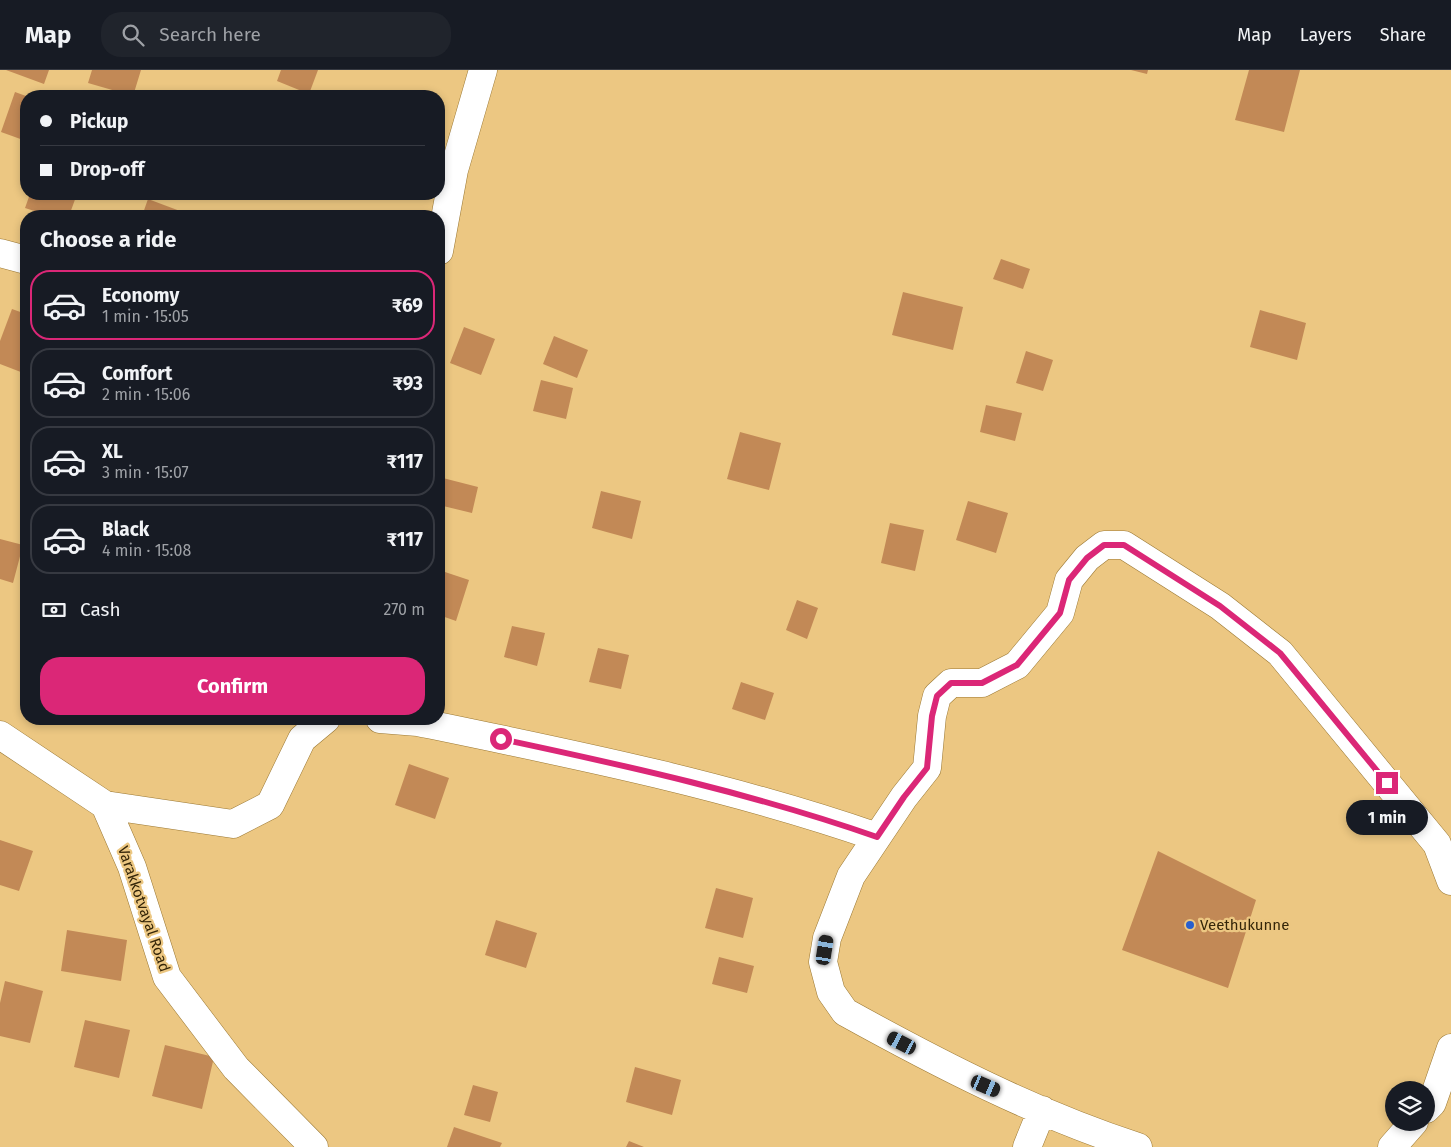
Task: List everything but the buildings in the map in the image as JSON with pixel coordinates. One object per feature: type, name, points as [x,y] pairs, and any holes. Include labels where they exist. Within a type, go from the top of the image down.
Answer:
[{"type":"street","points":[[445,219],[454,170],[483,70]]},
{"type":"street","points":[[0,253],[20,258]]},
{"type":"street","points":[[1138,1147],[1104,1136],[986,1086],[845,1012],[831,992],[823,962],[827,938],[851,876],[904,797],[927,768],[932,716],[937,696],[951,683],[982,683],[1017,665],[1060,613],[1069,580],[1087,558],[1104,545],[1124,545],[1220,606],[1280,653],[1436,844],[1451,881]]},
{"type":"street","points":[[0,735],[105,804],[233,824],[270,806],[302,739],[319,725]]},
{"type":"street","points":[[432,725],[666,775],[818,816],[877,837]]},
{"type":"street","name":"Varakkotvayal Road","points":[[105,804],[132,868],[167,977],[236,1068],[314,1147]]},
{"type":"street","points":[[1436,1107],[1451,1048]]},
{"type":"street","points":[[1027,1147],[1042,1110]]},
{"type":"street","points":[[1392,1147],[1406,1131]]},
{"type":"place","name":"Veethukunne","points":[[1190,925]]},
{"type":"route","points":[[501,739],[666,775],[818,816],[877,837],[904,797],[927,768],[932,716],[937,696],[951,683],[982,683],[1017,665],[1060,613],[1069,580],[1087,558],[1104,545],[1124,545],[1220,606],[1280,653],[1387,783]]}]
